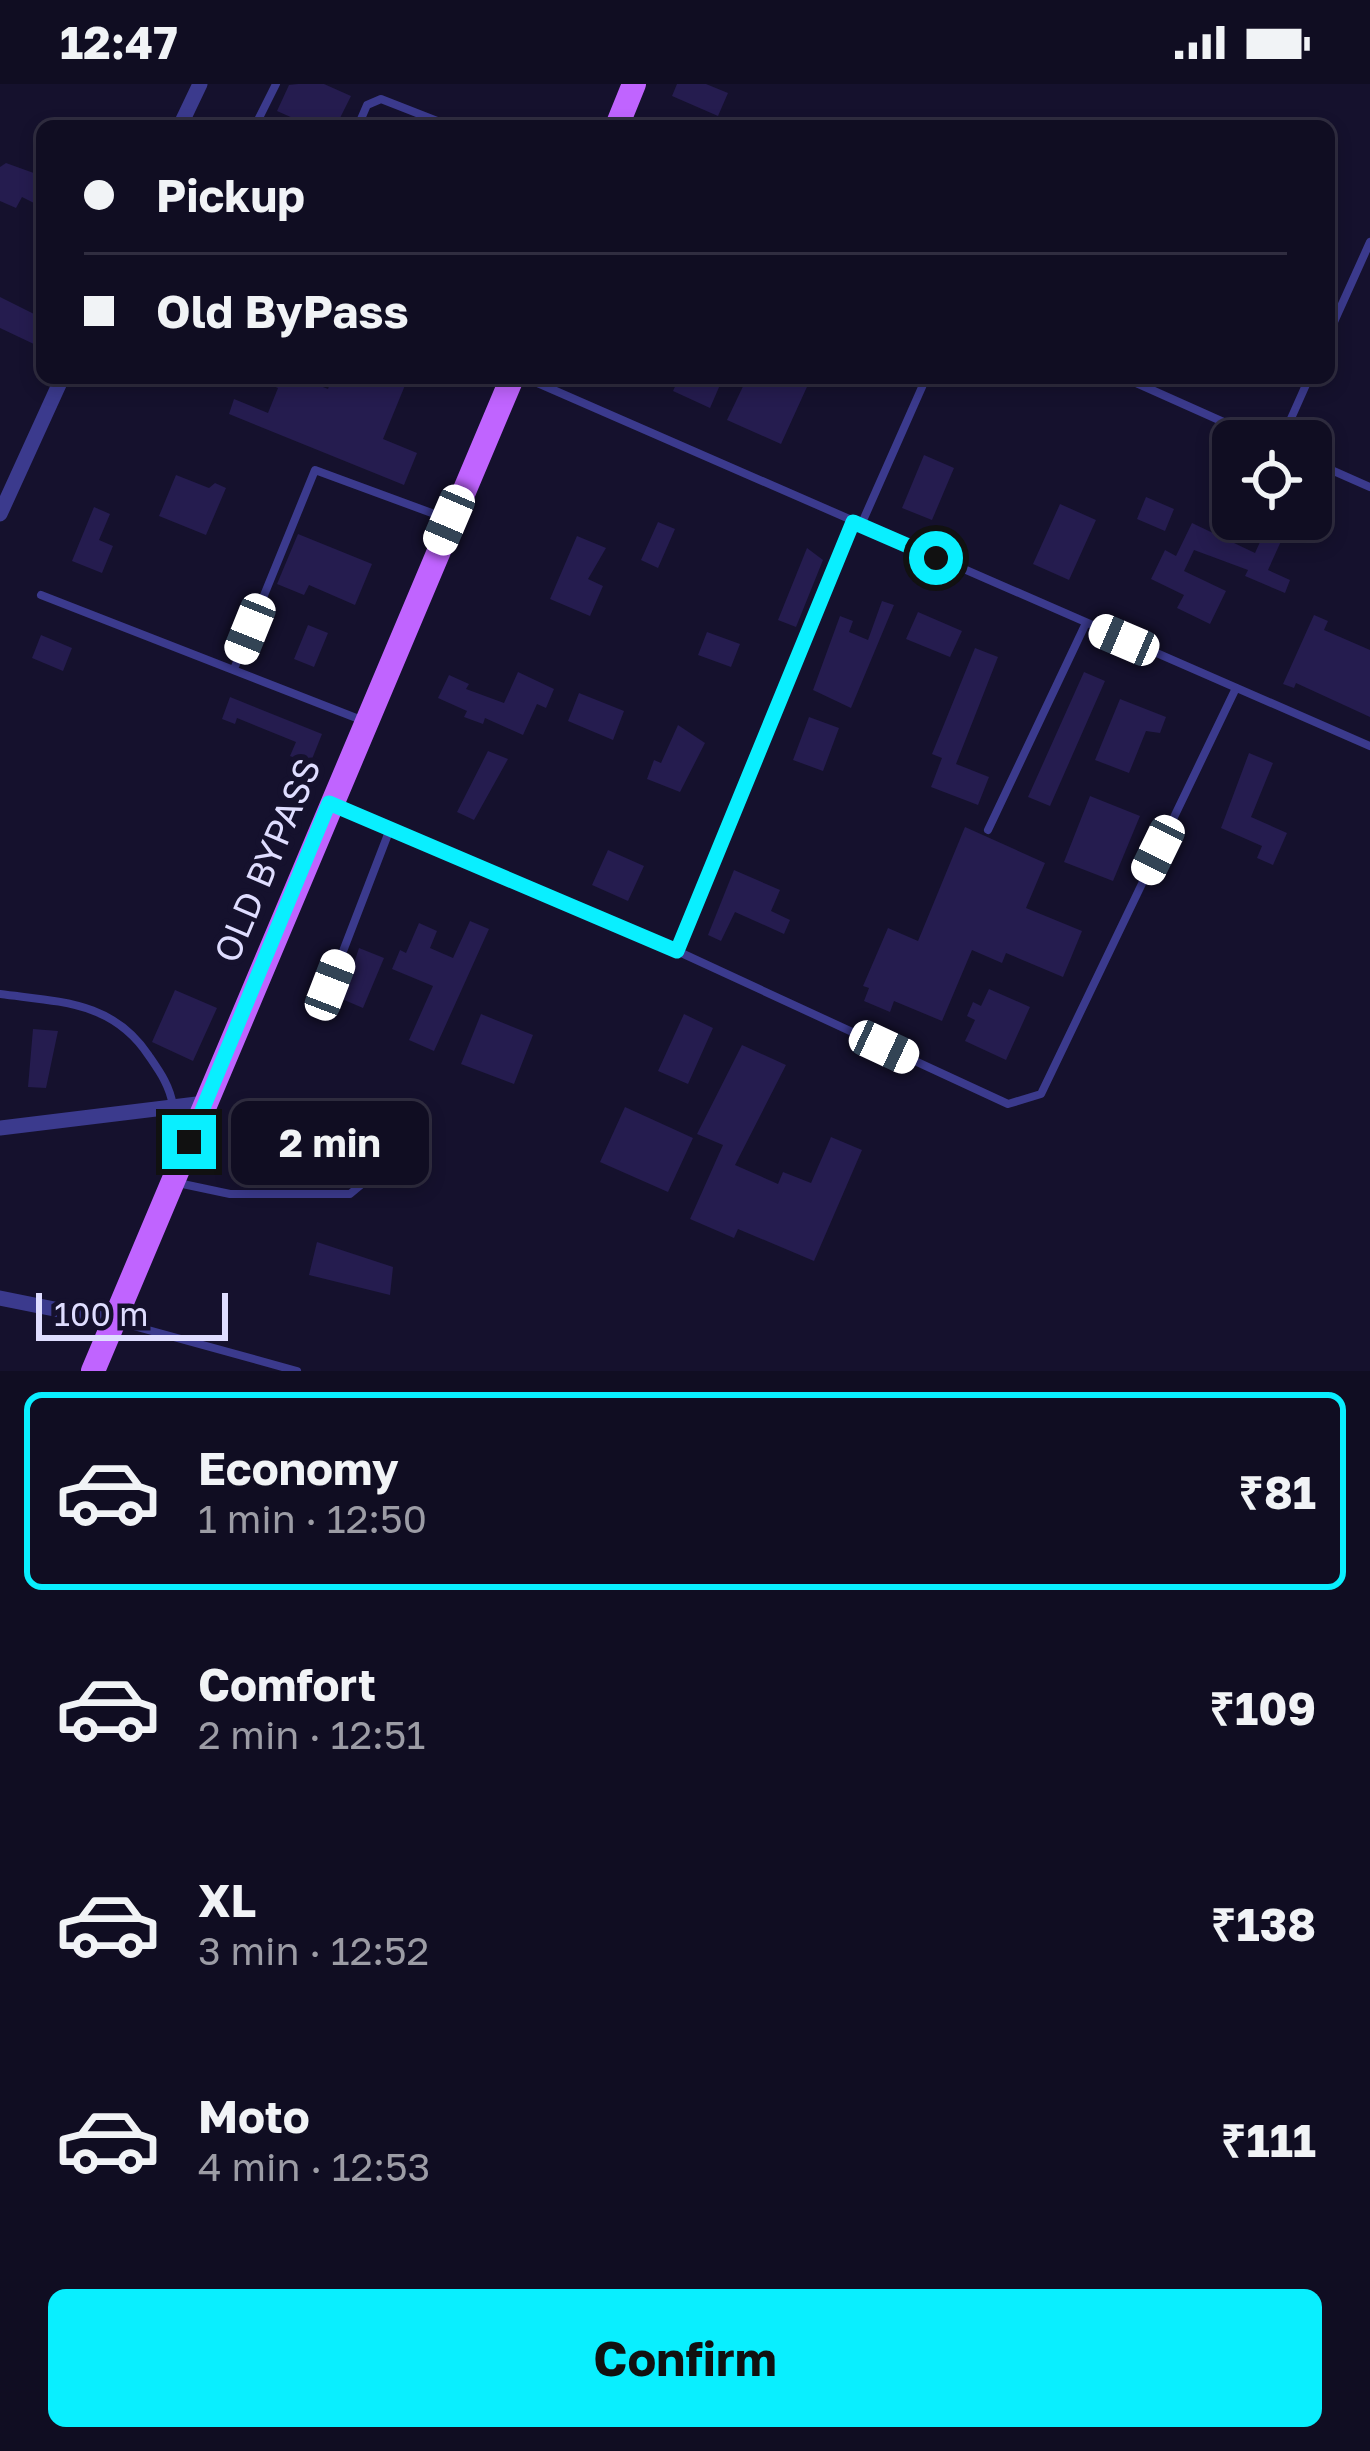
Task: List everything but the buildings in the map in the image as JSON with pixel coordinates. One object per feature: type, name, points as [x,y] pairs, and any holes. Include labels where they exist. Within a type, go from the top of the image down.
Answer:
[{"type":"main road","points":[[619,120],[634,84]]},
{"type":"main road","name":"OLD BYPASS","points":[[93,1371],[509,384]]},
{"type":"street","points":[[183,120],[200,84]]},
{"type":"street","points":[[0,514],[59,384]]},
{"type":"street","points":[[0,1128],[205,1102]]},
{"type":"street","points":[[0,1298],[114,1321]]},
{"type":"lane","points":[[258,120],[276,84]]},
{"type":"lane","points":[[361,120],[368,105],[381,99],[435,120]]},
{"type":"lane","points":[[1335,320],[1370,242]]},
{"type":"lane","points":[[1360,265],[1370,270]]},
{"type":"lane","points":[[540,384],[1370,746]]},
{"type":"lane","points":[[677,951],[857,524],[923,384]]},
{"type":"lane","points":[[1138,384],[1218,420]]},
{"type":"lane","points":[[1290,420],[1306,384]]},
{"type":"lane","points":[[234,669],[315,470],[449,520]]},
{"type":"lane","points":[[1332,470],[1370,487]]},
{"type":"lane","points":[[41,595],[365,721]]},
{"type":"lane","points":[[988,830],[1086,623]]},
{"type":"lane","points":[[329,803],[677,951],[1008,1104],[1031,1101],[1041,1094],[1236,688]]},
{"type":"lane","points":[[330,985],[390,829]]},
{"type":"lane","points":[[0,994],[94,1006],[112,1016],[139,1040],[168,1085],[173,1106]]},
{"type":"lane","points":[[173,1182],[230,1194],[350,1194],[386,1164]]},
{"type":"lane","points":[[114,1321],[297,1371]]},
{"type":"route","points":[[189,1142],[329,803],[677,951],[853,522],[936,558]]}]
